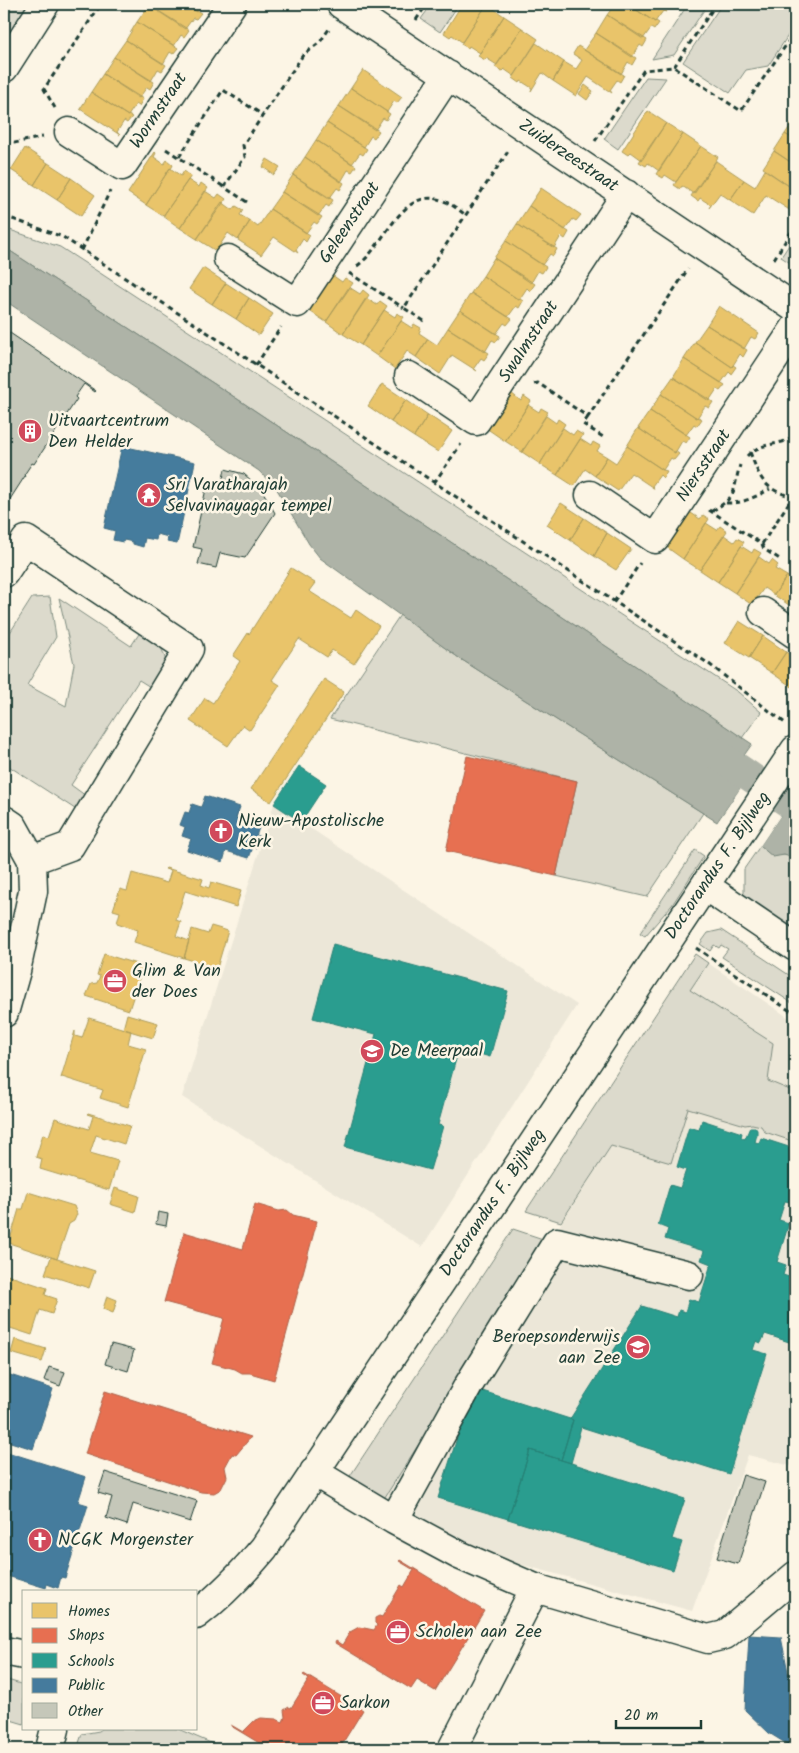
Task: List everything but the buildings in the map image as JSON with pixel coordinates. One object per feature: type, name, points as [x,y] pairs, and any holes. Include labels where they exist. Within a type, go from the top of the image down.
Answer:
[{"type":"street","points":[[4,68],[45,4]]},
{"type":"street","name":"Wormstraat","points":[[68,132],[122,166],[232,4]]},
{"type":"street","name":"Zuiderzeestraat","points":[[343,5],[795,308]]},
{"type":"street","name":"Geleenstraat","points":[[296,303],[338,266],[448,75]]},
{"type":"street","name":"Swalmstraat","points":[[476,421],[626,194]]},
{"type":"street","points":[[228,259],[296,303]]},
{"type":"street","name":"Niersstraat","points":[[655,539],[795,328]]},
{"type":"street","points":[[409,376],[476,421]]},
{"type":"street","points":[[590,495],[655,539]]},
{"type":"street","points":[[4,573],[26,540],[189,648],[70,846],[32,860]]},
{"type":"street","points":[[763,612],[795,634]]},
{"type":"street","name":"Doctorandus F. Bijlweg","points":[[198,1614],[220,1597],[264,1548],[776,779],[792,738]]},
{"type":"street","points":[[4,820],[13,826],[32,860],[33,891],[6,998]]},
{"type":"street","points":[[707,883],[795,947]]},
{"type":"street","points":[[394,1520],[468,1386],[557,1242],[689,1275]]},
{"type":"street","points":[[314,1472],[394,1520],[459,1555],[535,1588],[708,1639],[726,1635],[795,1576]]},
{"type":"street","points":[[452,1749],[535,1588]]},
{"type":"street","points":[[4,1651],[22,1655]]},
{"type":"street","points":[[50,1749],[55,1730]]},
{"type":"path","points":[[4,172],[4,144],[68,132],[44,89],[101,4]]},
{"type":"path","points":[[674,67],[716,4]]},
{"type":"path","points":[[224,187],[245,156],[243,145],[302,55],[320,42],[343,5]]},
{"type":"path","points":[[580,164],[644,70],[674,67],[741,111],[795,32]]},
{"type":"path","points":[[179,157],[223,90],[263,115]]},
{"type":"path","points":[[404,308],[525,127]]},
{"type":"path","points":[[143,135],[246,202]]},
{"type":"path","points":[[82,250],[122,166]]},
{"type":"path","points":[[338,266],[367,259],[400,213],[416,200],[429,198],[446,202],[466,215]]},
{"type":"path","points":[[4,216],[63,237],[709,664],[792,738]]},
{"type":"path","points":[[758,283],[795,226]]},
{"type":"path","points":[[603,437],[583,424],[703,246]]},
{"type":"path","points":[[338,266],[424,321]]},
{"type":"path","points":[[256,365],[296,303]]},
{"type":"path","points":[[506,376],[522,387],[538,383],[588,416]]},
{"type":"path","points":[[434,483],[476,421]]},
{"type":"path","points":[[712,511],[726,503],[733,494],[740,466],[750,452],[766,444],[784,443],[795,436]]},
{"type":"path","points":[[750,452],[760,476],[770,488],[792,497]]},
{"type":"path","points":[[726,503],[736,504],[752,499],[770,488]]},
{"type":"path","points":[[762,544],[795,493]]},
{"type":"path","points":[[685,494],[762,544],[764,549],[780,560]]},
{"type":"path","points":[[614,602],[655,539]]},
{"type":"path","points":[[674,933],[795,1014]]},
{"type":"shaded area","points":[[4,4],[33,4],[4,44]]},
{"type":"shaded area","points":[[432,4],[459,4],[440,32],[421,19]]},
{"type":"shaded area","points":[[688,4],[708,4],[674,55],[652,59]]},
{"type":"shaded area","points":[[722,4],[789,4],[795,8],[795,25],[768,66],[746,70],[730,93],[683,62]]},
{"type":"shaded area","points":[[646,77],[666,78],[618,149],[604,139]]},
{"type":"shaded area","points":[[4,228],[60,247],[738,692],[761,712],[742,738],[242,402],[4,247]]},
{"type":"shaded area","points":[[795,236],[795,266],[781,257]]},
{"type":"shaded area","points":[[4,247],[242,402],[752,744],[740,761],[753,770],[717,822],[459,658],[320,558],[309,544],[278,491],[259,471],[4,300]]},
{"type":"shaded area","points":[[50,597],[56,637],[27,685],[66,706],[74,664],[59,598],[131,646],[143,628],[159,644],[167,665],[155,690],[139,680],[71,785],[86,796],[75,809],[4,763],[4,642],[32,598]]},
{"type":"shaded area","points":[[400,615],[459,658],[703,813],[647,897],[556,876],[577,781],[330,719]]},
{"type":"shaded area","points":[[795,794],[795,858],[784,855],[773,857],[760,846]]},
{"type":"shaded area","name":"De Meerpaal","points":[[274,804],[577,1005],[422,1247],[182,1097]]},
{"type":"shaded area","points":[[760,846],[773,856],[784,855],[795,858],[795,934],[740,897],[744,893],[744,869]]},
{"type":"shaded area","points":[[695,850],[704,856],[672,905],[645,936],[640,933]]},
{"type":"shaded area","points":[[721,930],[795,979],[795,1005],[722,957],[728,949],[721,945],[719,948],[714,945],[710,951],[700,944],[708,933]]},
{"type":"shaded area","points":[[695,954],[708,963],[690,990],[773,1043],[768,1081],[795,1092],[795,1142],[765,1132],[761,1126],[745,1125],[688,1108],[671,1163],[611,1146],[561,1222],[526,1211]]},
{"type":"shaded area","name":"Beroepsonderwijs aan Zee","points":[[708,963],[795,1022],[795,1467],[748,1455],[692,1611],[472,1551],[383,1500],[611,1146],[689,990]]},
{"type":"shaded area","points":[[513,1229],[549,1241],[383,1500],[348,1479]]},
{"type":"shaded area","points":[[4,1679],[22,1684],[22,1723],[4,1718]]},
{"type":"shaded area","points":[[180,1730],[225,1749],[77,1749],[82,1734],[99,1731]]},
{"type":"pier","points":[[754,768],[755,771],[719,824],[717,823]]},
{"type":"pier","points":[[795,791],[795,794],[758,849],[758,845]]},
{"type":"waterway","points":[[714,752],[795,807]]},
{"type":"place","name":"Uitvaartcentrum Den Helder","points":[[30,431]]},
{"type":"place","name":"Sri Varatharajah Selvavinayagar tempel","points":[[149,495]]},
{"type":"place","name":"Nieuw-Apostolische Kerk","points":[[221,831]]},
{"type":"place","name":"Glim & Van der Does","points":[[115,981]]},
{"type":"place","name":"De Meerpaal","points":[[372,1051]]},
{"type":"place","name":"Beroepsonderwijs aan Zee","points":[[638,1347]]},
{"type":"place","name":"NCGK Morgenster","points":[[40,1540]]},
{"type":"place","name":"Scholen aan Zee","points":[[398,1632]]},
{"type":"place","name":"Sarkon","points":[[323,1703]]}]
